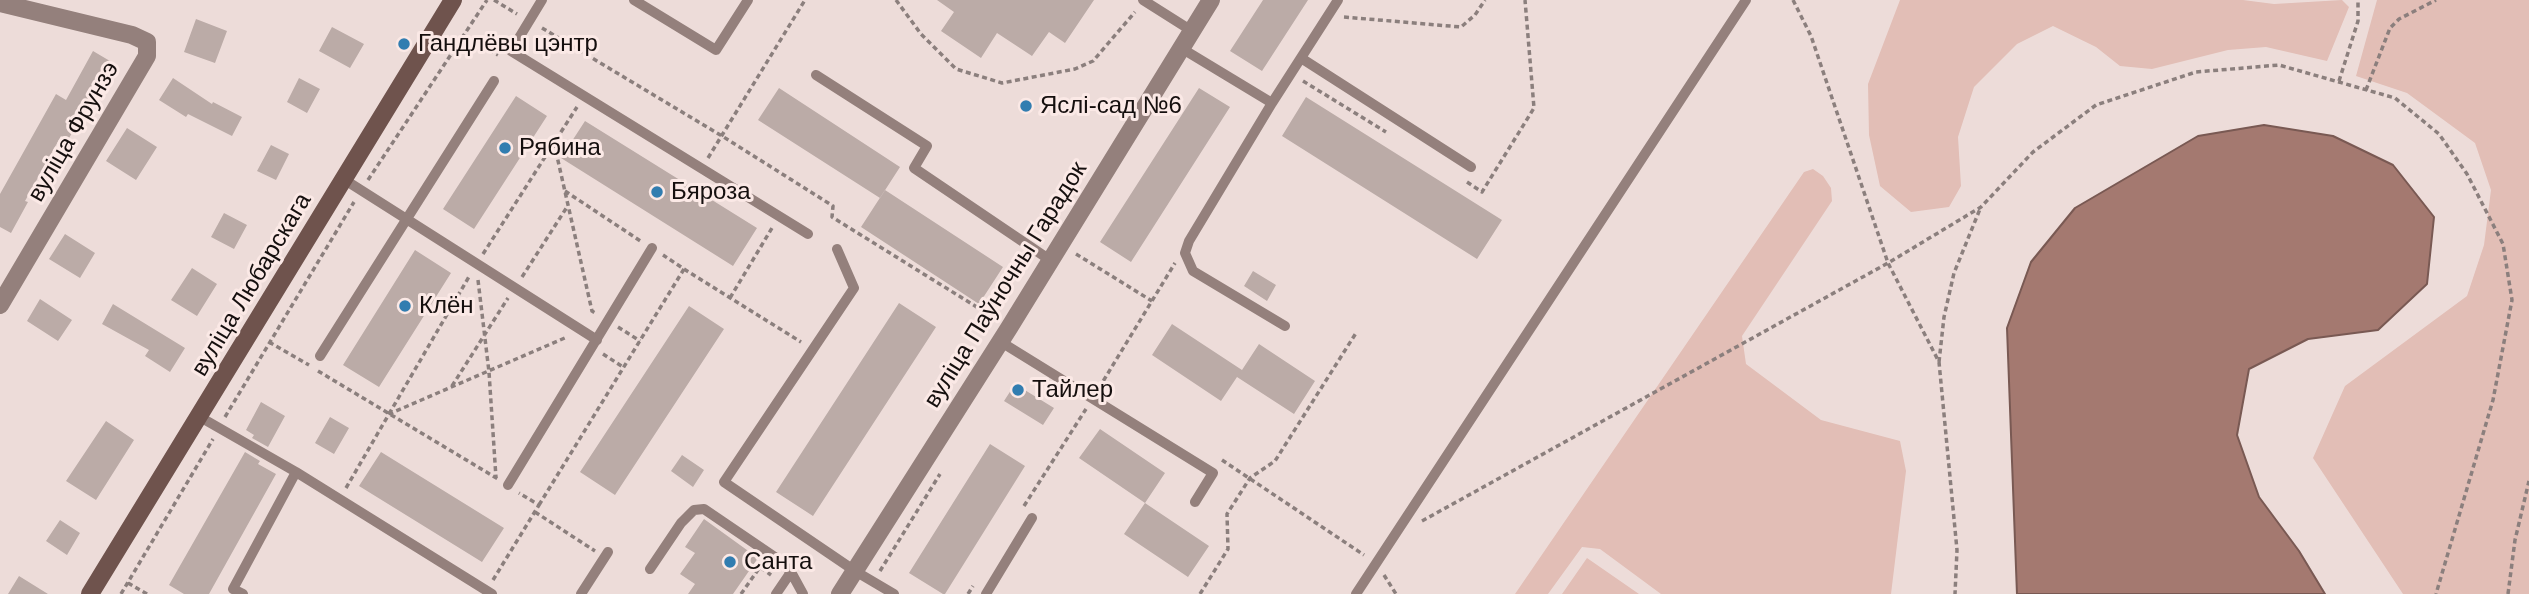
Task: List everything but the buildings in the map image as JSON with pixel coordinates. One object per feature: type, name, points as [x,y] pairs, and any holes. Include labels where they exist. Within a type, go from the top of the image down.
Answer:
[{"type":"street","name":"вуліца Любарскага","points":[[95,592],[453,0]]},
{"type":"street","name":"вуліца Паўночны Гарадок","points":[[840,594],[1001,342],[1211,0]]},
{"type":"street","name":"вуліца Фрунзэ","points":[[0,3],[132,35],[148,42],[147,56],[0,305]]},
{"type":"lane","points":[[542,0],[511,51],[808,234]]},
{"type":"lane","points":[[634,0],[716,50],[748,0]]},
{"type":"lane","points":[[1285,326],[1194,271],[1185,253],[1189,241],[1272,103],[1338,0]]},
{"type":"lane","points":[[1356,594],[1746,0]]},
{"type":"lane","points":[[1144,1],[1192,31]]},
{"type":"lane","points":[[1181,48],[1272,103]]},
{"type":"lane","points":[[1301,58],[1471,167]]},
{"type":"lane","points":[[817,75],[927,146],[914,168],[1050,260]]},
{"type":"lane","points":[[320,356],[494,81]]},
{"type":"lane","points":[[345,180],[595,343]]},
{"type":"lane","points":[[508,485],[652,248]]},
{"type":"lane","points":[[836,249],[854,288],[724,482],[855,571],[894,594]]},
{"type":"lane","points":[[1001,342],[1213,472],[1195,502]]},
{"type":"lane","points":[[200,417],[296,472],[489,592]]},
{"type":"lane","points":[[243,594],[233,589],[296,472]]},
{"type":"lane","points":[[650,569],[681,523],[694,510],[704,509],[779,560],[791,572],[803,594]]},
{"type":"lane","points":[[986,594],[1032,518]]},
{"type":"lane","points":[[581,594],[606,555]]},
{"type":"lane","points":[[778,590],[791,572]]},
{"type":"path","points":[[121,594],[361,191],[486,0]]},
{"type":"path","points":[[494,0],[722,136],[833,206],[832,216],[996,320]]},
{"type":"path","points":[[702,169],[805,0]]},
{"type":"path","points":[[896,0],[921,34],[956,69],[1002,83],[1075,69],[1093,61],[1144,1]]},
{"type":"path","points":[[1328,16],[1461,27],[1475,15],[1485,0]]},
{"type":"path","points":[[1460,178],[1482,192],[1534,108],[1525,0]]},
{"type":"path","points":[[1793,0],[1811,36],[1888,263],[1939,362]]},
{"type":"path","points":[[2339,81],[2358,21],[2358,0]]},
{"type":"path","points":[[2366,90],[2390,28],[2399,19],[2436,0]]},
{"type":"path","points":[[489,50],[507,61]]},
{"type":"path","points":[[1394,536],[1888,263],[1981,207],[2033,152],[2096,105],[2196,72],[2279,65],[2395,98],[2439,134],[2467,174],[2503,244],[2512,300],[2493,400],[2436,594]]},
{"type":"path","points":[[1291,73],[1392,136]]},
{"type":"path","points":[[340,499],[476,264],[578,105]]},
{"type":"path","points":[[554,143],[592,311],[640,341]]},
{"type":"path","points":[[1955,594],[1957,550],[1939,362],[1944,317],[1954,273],[1981,207]]},
{"type":"path","points":[[730,298],[773,226]]},
{"type":"path","points":[[1019,513],[1189,241]]},
{"type":"path","points":[[1076,254],[1152,301]]},
{"type":"path","points":[[476,264],[489,372],[496,478]]},
{"type":"path","points":[[684,269],[812,349]]},
{"type":"path","points":[[1200,594],[1228,549],[1227,514],[1250,478],[1275,461],[1356,333]]},
{"type":"path","points":[[389,414],[573,334],[595,343],[624,367]]},
{"type":"path","points":[[269,342],[539,505],[489,592]]},
{"type":"path","points":[[1250,478],[1377,565],[1396,594]]},
{"type":"path","points":[[2508,594],[2515,540],[2529,481]]},
{"type":"path","points":[[535,512],[606,555]]},
{"type":"path","points":[[741,594],[760,567],[776,578],[778,590]]},
{"type":"path","points":[[128,583],[147,594]]},
{"type":"path","points":[[968,594],[975,583]]},
{"type":"shaded area","points":[[1900,0],[2243,0],[2274,4],[2342,0],[2349,7],[2327,61],[2266,47],[2228,50],[2152,69],[2120,66],[2096,47],[2053,26],[2017,44],[1974,87],[1958,137],[1961,186],[1949,207],[1911,212],[1880,186],[1869,135],[1868,84]]},
{"type":"shaded area","points":[[2377,0],[2529,0],[2529,594],[2403,594],[2313,458],[2345,386],[2467,296],[2484,245],[2491,190],[2475,143],[2407,93],[2356,76]]},
{"type":"shaded area","points":[[2264,125],[2333,136],[2393,165],[2434,217],[2427,284],[2378,330],[2308,339],[2249,369],[2237,435],[2259,497],[2299,551],[2325,594],[2017,594],[2007,328],[2031,262],[2075,208],[2198,136]]},
{"type":"shaded area","points":[[1813,169],[1823,176],[1831,188],[1832,201],[1742,336],[1746,364],[1821,420],[1900,441],[1906,471],[1891,594],[1661,594],[1600,549],[1582,547],[1548,594],[1515,594],[1804,172]]},
{"type":"shaded area","points":[[1587,558],[1639,594],[1562,594]]},
{"type":"place","name":"Гандлёвы цэнтр","points":[[404,44]]},
{"type":"place","name":"Яслі-сад №6","points":[[1026,106]]},
{"type":"place","name":"Рябина","points":[[505,148]]},
{"type":"place","name":"Бяроза","points":[[657,192]]},
{"type":"place","name":"Клён","points":[[405,306]]},
{"type":"place","name":"Тайлер","points":[[1018,390]]},
{"type":"place","name":"Санта","points":[[730,562]]}]
